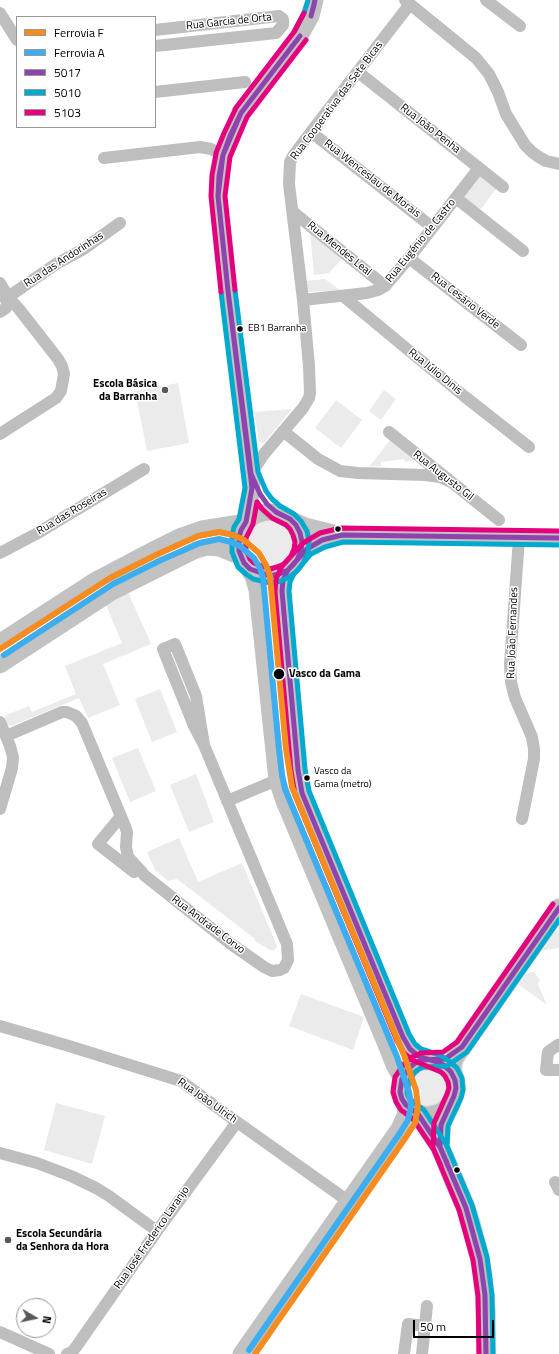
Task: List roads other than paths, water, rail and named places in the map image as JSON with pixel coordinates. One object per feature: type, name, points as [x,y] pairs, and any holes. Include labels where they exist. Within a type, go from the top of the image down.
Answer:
[{"type":"main road","points":[[246,522],[252,488],[218,196],[223,155],[240,113],[300,36],[311,16],[315,0]]},
{"type":"main road","points":[[251,474],[262,497],[296,525],[302,542],[301,552],[283,580],[282,591],[298,770],[302,793],[403,1038],[416,1055],[438,1062],[445,1066],[451,1072],[455,1080]]},
{"type":"main road","points":[[402,1079],[394,1065],[388,1046],[284,801],[277,780],[257,590],[253,576],[239,551],[238,538],[246,522],[253,516],[260,513],[283,515],[304,526],[342,535],[559,538]]},
{"type":"main road","points":[[0,642],[96,580],[179,537],[202,529],[246,522]]},
{"type":"main road","points":[[0,665],[112,592],[196,550],[207,547],[219,548],[243,560],[256,572],[270,576],[279,574],[293,565],[307,549],[322,540],[342,535]]},
{"type":"main road","points":[[440,1147],[440,1129],[455,1092],[455,1080],[452,1070],[453,1062],[559,908]]},
{"type":"main road","points":[[462,1047],[445,1058],[422,1060],[415,1063],[409,1068],[402,1079],[400,1092],[440,1147],[466,1208],[478,1247],[483,1277],[485,1294],[486,1354]]},
{"type":"main road","points":[[412,1109],[427,1116],[442,1112],[451,1104]]},
{"type":"main road","points":[[242,1354],[399,1129],[405,1116],[412,1109]]},
{"type":"street","points":[[486,0],[520,26]]},
{"type":"street","points":[[407,2],[476,58],[489,74],[498,92],[506,114],[519,136],[532,152],[546,161],[559,164]]},
{"type":"street","name":"Rua Cooperativa das Sete Bicas","points":[[251,474],[257,462],[303,408],[309,398],[310,393],[303,300],[289,184],[290,162],[311,132],[358,72],[407,2]]},
{"type":"street","points":[[0,12],[16,38]]},
{"type":"street","name":"Rua Garcia de Orta","points":[[156,30],[278,16],[283,19],[283,25],[276,33],[156,46]]},
{"type":"street","name":"Rua João Penha","points":[[358,72],[503,187]]},
{"type":"street","points":[[156,92],[245,82]]},
{"type":"street","name":"Rua Wenceslau de Morais","points":[[311,132],[432,227]]},
{"type":"street","points":[[104,158],[200,147],[223,155]]},
{"type":"street","name":"Rua Eugénio de Castro","points":[[303,300],[367,293],[385,286],[409,258],[479,168]]},
{"type":"street","points":[[456,198],[523,251]]},
{"type":"street","name":"Rua Mendes Leal","points":[[293,212],[385,286]]},
{"type":"street","name":"Rua das Andorinhas","points":[[0,312],[6,308],[4,296],[82,250],[120,223]]},
{"type":"street","name":"Rua Cesário Verde","points":[[409,258],[521,345]]},
{"type":"street","points":[[0,283],[4,296],[19,309],[58,359],[64,374],[61,391],[56,398],[0,434]]},
{"type":"street","name":"Rua Júlio Dinis","points":[[343,296],[464,396],[529,447]]},
{"type":"street","points":[[284,431],[318,459],[340,471],[425,475],[440,477],[449,481]]},
{"type":"street","name":"Rua Augusto Gil","points":[[389,432],[499,520]]},
{"type":"street","name":"Rua das Roseiras","points":[[0,553],[36,534],[144,468]]},
{"type":"street","name":"Rua João Fernandes","points":[[519,538],[510,664],[511,682],[515,698],[532,737],[534,749],[534,759],[522,819]]},
{"type":"street","name":"Rua Andrade Corvo","points":[[6,736],[62,712],[72,714],[82,723],[121,816],[127,832],[127,855],[144,875],[231,944],[264,967],[272,971],[280,970],[284,968],[288,960],[287,944],[204,745],[194,726],[163,649],[175,644],[196,696],[204,745]]},
{"type":"street","points":[[0,722],[13,757],[12,768],[0,809]]},
{"type":"street","points":[[227,801],[277,780]]},
{"type":"street","points":[[121,816],[98,844],[139,876],[144,875]]},
{"type":"street","name":"Rua João Ulrich","points":[[0,1026],[181,1081],[348,1201]]},
{"type":"street","points":[[559,1046],[548,1052],[546,1070],[559,1070]]},
{"type":"street","name":"Rua José Frederico Laranjo","points":[[68,1354],[76,1347],[157,1231],[237,1122]]},
{"type":"street","points":[[0,1153],[55,1170],[96,1188],[157,1231]]},
{"type":"street","points":[[422,1354],[427,1306]]},
{"type":"street","points":[[404,1354],[408,1324],[426,1326]]},
{"type":"street","points":[[0,1332],[49,1354]]},
{"type":"rail line","name":"F","points":[[0,649],[110,578],[198,536],[219,532],[233,535],[244,540],[259,553],[270,576],[286,749],[292,787],[404,1055],[416,1090],[418,1106],[415,1123],[406,1137],[255,1354]]},
{"type":"rail line","name":"A","points":[[4,655],[113,584],[161,560],[200,543],[219,539],[231,542],[240,546],[254,558],[260,568],[263,578],[279,750],[285,789],[397,1057],[409,1092],[411,1106],[408,1120],[400,1133],[249,1350]]},
{"type":"place","name":"EB1 Barranha","points":[[240,329]]},
{"type":"place","name":"Escola Básica da Barranha","points":[[165,390]]},
{"type":"place","name":"Vasco da Gama","points":[[279,674]]},
{"type":"place","name":"Vasco da Gama (metro)","points":[[307,778]]},
{"type":"place","name":"Escola Secundária da Senhora da Hora","points":[[8,1240]]}]
